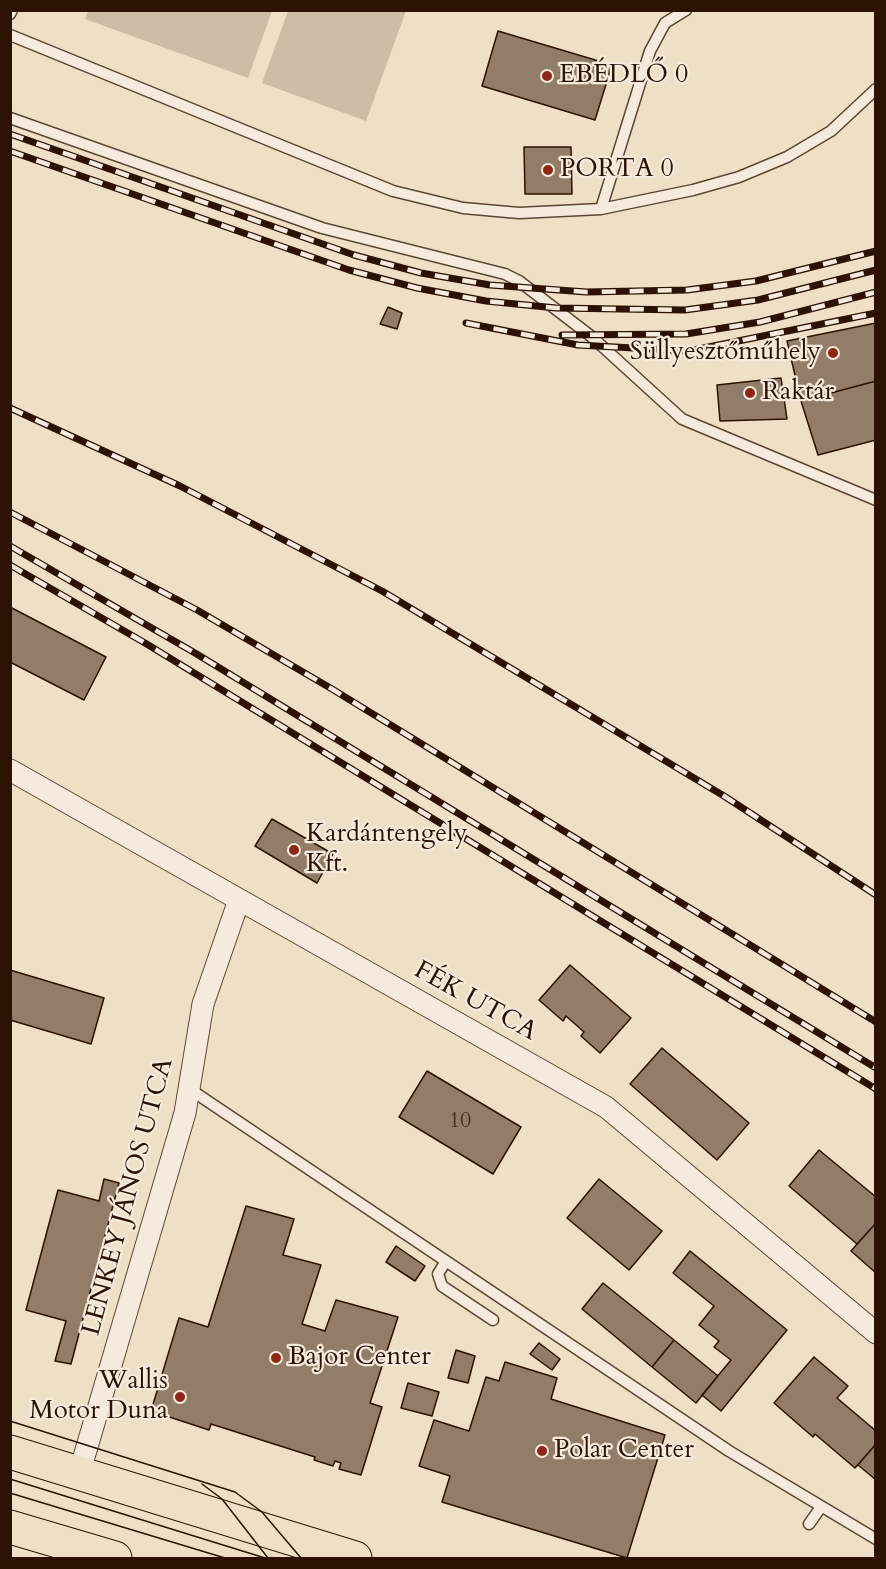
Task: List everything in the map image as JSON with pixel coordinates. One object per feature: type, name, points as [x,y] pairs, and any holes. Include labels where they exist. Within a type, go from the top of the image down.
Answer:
[{"type":"main road","points":[[10,1452],[355,1558]]},
{"type":"main road","points":[[10,1527],[115,1558]]},
{"type":"street","name":"FÉK UTCA","points":[[10,771],[606,1107],[876,1333]]},
{"type":"street","name":"LENKEY JÁNOS UTCA","points":[[79,1474],[190,1090],[203,1004],[239,900]]},
{"type":"lane","points":[[601,208],[650,51],[665,23],[686,10]]},
{"type":"lane","points":[[10,35],[393,191],[463,208],[519,213],[601,208],[740,177],[787,157],[831,131],[876,89]]},
{"type":"lane","points":[[10,118],[322,228],[505,274],[519,281],[587,332],[682,419],[876,500]]},
{"type":"lane","points":[[190,1090],[729,1450],[876,1539]]},
{"type":"lane","points":[[446,1261],[438,1274],[442,1286],[493,1320]]},
{"type":"lane","points":[[809,1524],[821,1507]]},
{"type":"shaded area","points":[[88,10],[272,11],[248,78],[85,19]]},
{"type":"shaded area","points":[[288,11],[406,11],[366,121],[262,83]]},
{"type":"building","name":"EBÉDLŐ 0","points":[[498,31],[612,65],[595,120],[482,86]]},
{"type":"building","name":"PORTA 0","points":[[524,147],[571,147],[572,194],[525,194]]},
{"type":"building","points":[[388,307],[402,313],[397,329],[380,324]]},
{"type":"building","name":"Süllyesztőműhely","points":[[876,323],[876,381],[801,401],[787,341]]},
{"type":"building","name":"Raktár","points":[[781,378],[787,419],[720,421],[717,385]]},
{"type":"building","points":[[876,381],[876,440],[818,455],[801,401]]},
{"type":"building","points":[[10,607],[106,657],[84,700],[10,662]]},
{"type":"building","name":"Kardántengely Kft.","points":[[272,819],[333,854],[317,883],[255,846]]},
{"type":"building","points":[[570,965],[631,1018],[600,1053],[581,1036],[584,1032],[566,1016],[563,1021],[539,1000]]},
{"type":"building","points":[[10,970],[104,998],[91,1044],[10,1020]]},
{"type":"building","points":[[662,1048],[749,1123],[717,1160],[630,1084]]},
{"type":"building","points":[[427,1071],[521,1127],[493,1174],[399,1117]]},
{"type":"building","points":[[819,1150],[876,1197],[876,1223],[857,1244],[789,1186]]},
{"type":"building","points":[[104,1179],[119,1183],[71,1364],[55,1361],[66,1321],[26,1310],[58,1190],[99,1201]]},
{"type":"building","points":[[599,1179],[662,1231],[629,1270],[567,1218]]},
{"type":"building","name":"Bajor Center","points":[[246,1206],[294,1219],[283,1255],[321,1265],[302,1324],[325,1331],[336,1300],[398,1317],[370,1403],[382,1407],[361,1475],[339,1469],[341,1463],[335,1461],[333,1466],[314,1460],[315,1457],[211,1424],[209,1430],[151,1411],[179,1318],[208,1327]]},
{"type":"building","points":[[876,1223],[876,1273],[851,1251]]},
{"type":"building","points":[[396,1246],[425,1266],[415,1281],[386,1262]]},
{"type":"building","points":[[690,1251],[787,1330],[721,1411],[702,1395],[731,1360],[714,1347],[719,1341],[699,1325],[714,1306],[673,1273]]},
{"type":"building","points":[[603,1283],[674,1340],[652,1367],[582,1309]]},
{"type":"building","points":[[674,1340],[718,1376],[696,1403],[652,1367]]},
{"type":"building","points":[[539,1343],[560,1359],[552,1370],[530,1354]]},
{"type":"building","points":[[456,1350],[475,1356],[468,1383],[448,1378]]},
{"type":"building","points":[[814,1357],[848,1386],[837,1398],[876,1431],[876,1444],[855,1468],[815,1434],[813,1437],[774,1403]]},
{"type":"building","name":"Polar Center","points":[[505,1362],[557,1378],[551,1399],[665,1435],[627,1558],[442,1502],[450,1476],[419,1466],[434,1420],[469,1431],[486,1377],[499,1381]]},
{"type":"building","points":[[408,1383],[439,1392],[432,1416],[401,1408]]},
{"type":"building","points":[[876,1444],[876,1480],[858,1465]]},
{"type":"tram line","points":[[10,1421],[235,1492],[262,1512],[301,1558]]},
{"type":"tram line","points":[[10,1479],[265,1558]]},
{"type":"tram line","points":[[202,1484],[222,1499],[268,1558]]},
{"type":"tram line","points":[[10,1493],[225,1558]]},
{"type":"railway","points":[[10,134],[354,255],[421,273],[490,285],[586,292],[687,290],[756,281],[876,251]]},
{"type":"railway","points":[[10,151],[349,270],[417,288],[486,301],[556,308],[685,310],[758,300],[876,270]]},
{"type":"railway","points":[[562,335],[686,334],[760,322],[876,292]]},
{"type":"railway","points":[[466,323],[578,345],[689,351],[876,313]]},
{"type":"railway","points":[[10,408],[180,486],[382,591],[724,796],[876,895]]},
{"type":"railway","points":[[10,512],[197,610],[332,689],[876,1022]]},
{"type":"railway","points":[[10,546],[195,653],[876,1068]]},
{"type":"railway","points":[[10,565],[145,643],[876,1089]]},
{"type":"place","name":"EBÉDLŐ 0","points":[[547,76]]},
{"type":"place","name":"PORTA 0","points":[[548,170]]},
{"type":"place","name":"Süllyesztőműhely","points":[[833,353]]},
{"type":"place","name":"Raktár","points":[[750,393]]},
{"type":"place","name":"Kardántengely Kft.","points":[[294,850]]},
{"type":"place","name":"Bajor Center","points":[[276,1358]]},
{"type":"place","name":"Wallis Motor Duna","points":[[180,1397]]},
{"type":"place","name":"Polar Center","points":[[542,1451]]}]
